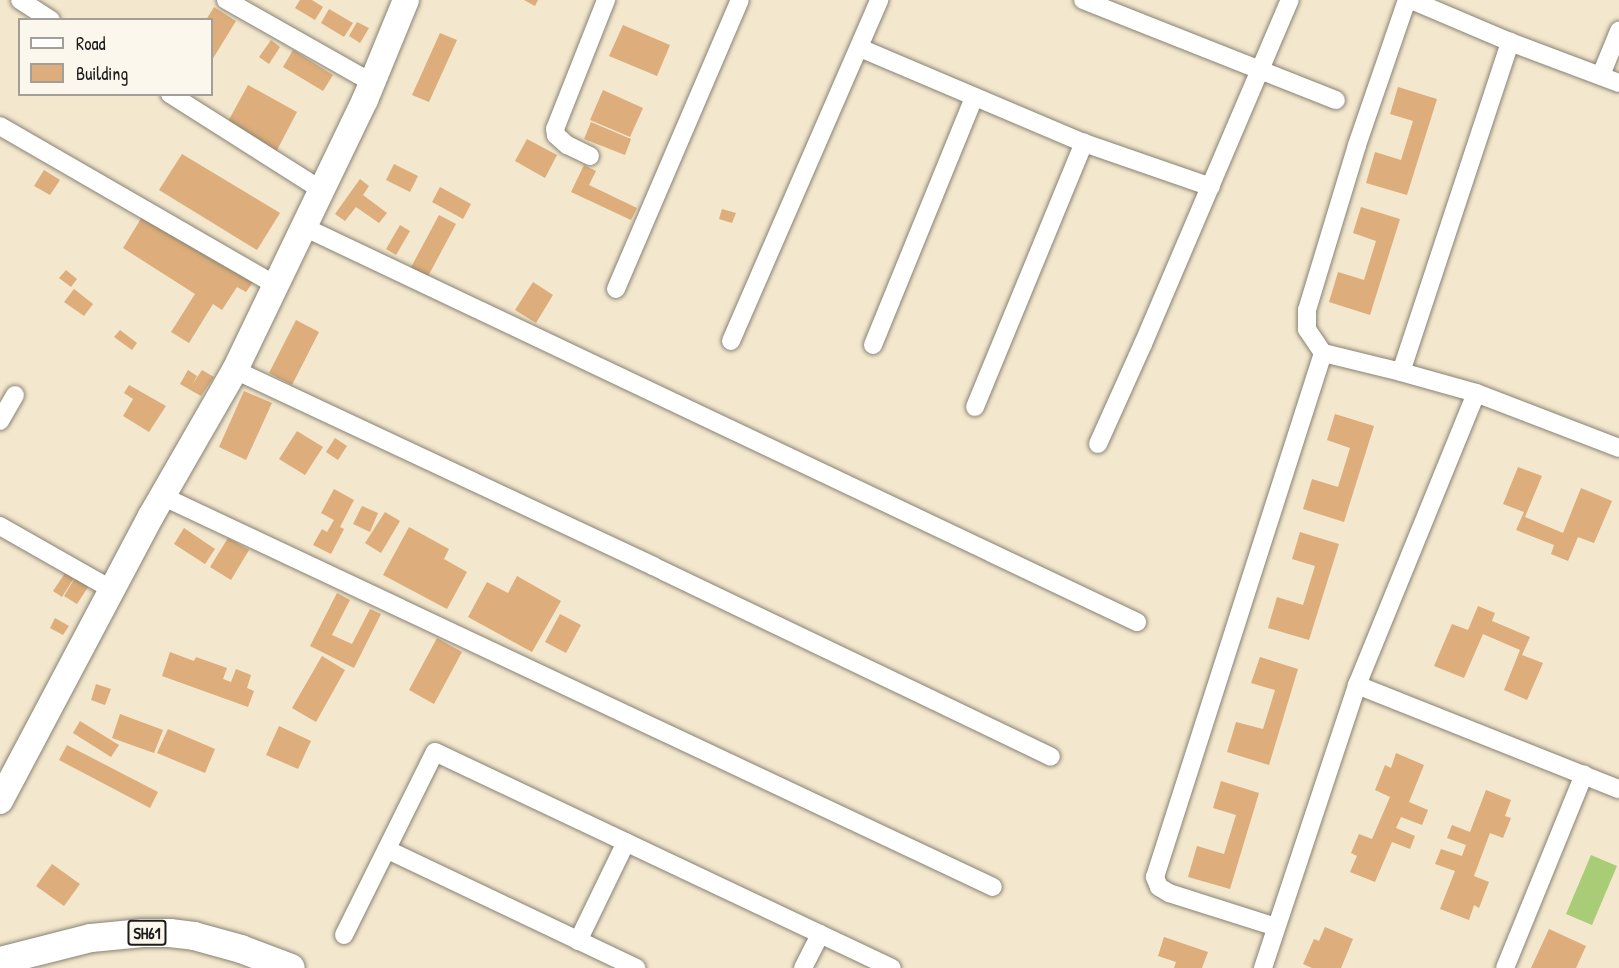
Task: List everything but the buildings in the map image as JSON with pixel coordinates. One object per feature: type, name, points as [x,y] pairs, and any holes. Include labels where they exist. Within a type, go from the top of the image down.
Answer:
[{"type":"main road","points":[[0,801],[111,589],[235,370],[373,83],[406,0]]},
{"type":"main road","name":"SH61","points":[[0,961],[92,938],[170,933],[194,936],[241,949],[291,968]]},
{"type":"street","points":[[20,0],[48,18]]},
{"type":"street","points":[[226,0],[373,83]]},
{"type":"street","points":[[590,156],[560,140],[555,129],[606,0]]},
{"type":"street","points":[[616,289],[740,0]]},
{"type":"street","points":[[731,341],[879,0]]},
{"type":"street","points":[[1083,0],[1336,100]]},
{"type":"street","points":[[1098,444],[1290,0]]},
{"type":"street","points":[[1619,83],[1510,42],[1409,0],[1357,145],[1307,310],[1307,329],[1323,353],[1476,393],[1619,448]]},
{"type":"street","points":[[1601,75],[1619,31]]},
{"type":"street","points":[[1401,372],[1510,42]]},
{"type":"street","points":[[860,48],[1084,143],[1211,187]]},
{"type":"street","points":[[173,96],[321,190]]},
{"type":"street","points":[[873,345],[974,97]]},
{"type":"street","points":[[0,126],[277,286]]},
{"type":"street","points":[[975,407],[1084,143]]},
{"type":"street","points":[[304,227],[1137,622]]},
{"type":"street","points":[[1276,927],[1169,893],[1159,887],[1155,877],[1323,353]]},
{"type":"street","points":[[235,370],[1051,757]]},
{"type":"street","points":[[1263,968],[1357,685],[1476,393]]},
{"type":"street","points":[[0,421],[15,395]]},
{"type":"street","points":[[162,496],[993,887]]},
{"type":"street","points":[[0,526],[111,589]]},
{"type":"street","points":[[1357,685],[1619,789]]},
{"type":"street","points":[[344,935],[435,752],[892,968]]},
{"type":"street","points":[[1504,968],[1584,774]]},
{"type":"street","points":[[578,941],[626,842]]},
{"type":"street","points":[[388,850],[636,968]]},
{"type":"street","points":[[802,968],[820,934]]},
{"type":"green space","points":[[1591,855],[1617,866],[1592,925],[1566,914]]}]
